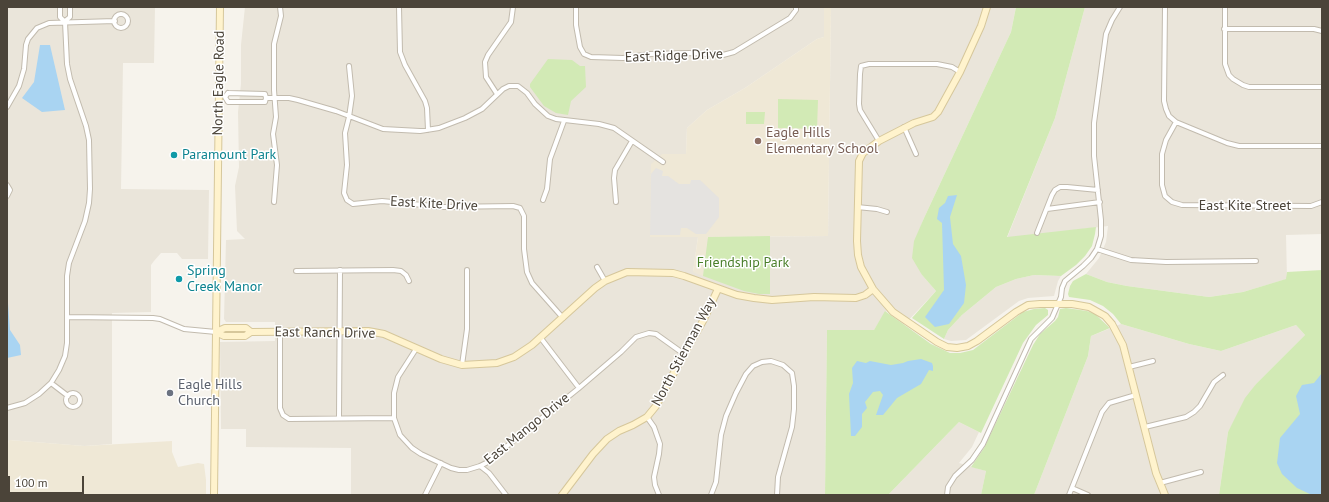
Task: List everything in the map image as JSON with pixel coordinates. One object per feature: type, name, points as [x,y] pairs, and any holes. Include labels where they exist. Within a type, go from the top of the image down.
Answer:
[{"type":"street","points":[[7,408],[25,403],[39,394],[51,383],[65,356],[67,343],[67,276],[69,263],[85,221],[89,203],[89,140],[86,126],[70,79],[67,64],[65,22],[60,17],[60,7]]},
{"type":"street","points":[[65,22],[70,17],[70,7]]},
{"type":"street","name":"North Eagle Road","points":[[214,495],[216,332],[222,97],[220,7]]},
{"type":"street","points":[[274,202],[277,165],[273,140],[276,117],[274,98],[274,44],[281,16],[280,7]]},
{"type":"street","points":[[399,7],[400,52],[405,66],[425,101],[427,108],[428,130]]},
{"type":"street","points":[[498,94],[486,77],[485,62],[488,55],[511,22],[513,7]]},
{"type":"street","name":"East Ridge Drive","points":[[576,7],[576,25],[580,47],[584,54],[591,57],[623,58],[650,54],[723,56],[734,52],[790,18],[796,10],[796,7]]},
{"type":"street","points":[[987,7],[981,26],[960,72],[938,112],[925,120],[904,127],[878,141],[863,153],[859,161],[857,207],[858,255],[861,267],[873,289],[893,312],[937,342],[947,347],[957,348],[968,346],[1028,305],[1072,304],[1090,307],[1105,316],[1119,334],[1124,345],[1136,395],[1164,495]]},
{"type":"street","points":[[947,495],[948,487],[955,476],[972,460],[983,444],[1031,339],[1052,318],[1065,281],[1091,258],[1101,236],[1100,202],[1093,145],[1094,123],[1106,34],[1120,7]]},
{"type":"street","points":[[1164,7],[1164,101],[1169,116],[1176,122],[1227,143],[1239,146],[1322,146]]},
{"type":"street","points":[[1225,7],[1225,64],[1233,79],[1249,87],[1322,87]]},
{"type":"street","points":[[7,107],[19,86],[24,69],[26,45],[32,33],[43,24],[49,22],[114,21]]},
{"type":"street","points":[[1224,29],[1314,29],[1322,31]]},
{"type":"street","points":[[878,141],[860,110],[861,66],[869,64],[937,64],[952,67],[960,72]]},
{"type":"street","points":[[349,66],[352,96],[349,117]]},
{"type":"street","points":[[266,98],[298,100],[383,129],[428,130],[439,128],[465,118],[482,109],[503,89],[509,86],[518,86],[523,89],[535,104],[548,116],[564,121],[592,123],[606,126],[620,132],[663,162]]},
{"type":"street","points":[[228,93],[265,94],[266,98],[265,102],[228,102],[222,97],[228,93]]},
{"type":"street","name":"East Kite Drive","points":[[349,117],[345,133],[347,165],[344,192],[347,200],[354,204],[387,201],[443,207],[513,206],[521,209],[524,216],[524,249],[527,272],[532,283],[563,318]]},
{"type":"street","points":[[543,200],[547,189],[550,159],[564,121]]},
{"type":"street","name":"East Kite Street","points":[[1176,122],[1166,140],[1162,154],[1163,192],[1168,199],[1176,204],[1311,206],[1322,202]]},
{"type":"street","points":[[904,127],[916,154]]},
{"type":"street","points":[[616,202],[614,178],[615,170],[632,141]]},
{"type":"street","points":[[7,185],[10,190],[7,196]]},
{"type":"street","points":[[1038,233],[1052,195],[1060,187],[1098,190]]},
{"type":"street","points":[[1047,209],[1100,202]]},
{"type":"street","points":[[857,207],[869,207],[887,212]]},
{"type":"street","points":[[1096,249],[1131,260],[1166,262],[1256,261]]},
{"type":"street","points":[[597,267],[605,281]]},
{"type":"street","points":[[339,418],[340,270]]},
{"type":"street","points":[[296,271],[393,270],[401,271],[406,275],[409,281]]},
{"type":"street","points":[[462,365],[467,329],[467,270]]},
{"type":"street","name":"East Ranch Drive","points":[[216,332],[224,328],[246,328],[250,332],[368,331],[384,334],[441,359],[462,365],[497,363],[514,357],[563,318],[605,281],[627,272],[663,272],[684,276],[718,288],[754,298],[772,300],[814,297],[856,298],[865,295],[873,289]]},
{"type":"street","name":"North Stierman Way","points":[[562,495],[606,439],[647,417],[656,406],[703,322],[718,288]]},
{"type":"street","points":[[67,317],[160,318],[184,329],[216,332]]},
{"type":"street","points":[[280,332],[280,408],[283,415],[290,419],[394,418]]},
{"type":"street","name":"East Mango Drive","points":[[416,348],[398,377],[394,393],[394,418],[400,435],[412,448],[441,463],[459,470],[467,470],[480,466],[579,388],[636,337],[642,334],[656,334],[684,354]]},
{"type":"street","points":[[540,337],[579,388]]},
{"type":"street","points":[[711,495],[716,482],[721,435],[726,416],[736,393],[746,374],[753,366],[762,362],[771,361],[783,365],[792,374],[794,386],[792,427],[778,477],[777,495]]},
{"type":"street","points":[[1129,367],[1153,361]]},
{"type":"street","points":[[1145,427],[1186,417],[1194,412],[1200,406],[1214,382],[1223,375]]},
{"type":"street","points":[[51,383],[68,396]]},
{"type":"street","points":[[1069,495],[1102,412],[1109,403],[1136,395]]},
{"type":"street","points":[[647,417],[654,427],[660,444],[654,477],[659,495]]},
{"type":"street","points":[[424,495],[428,492],[441,463]]},
{"type":"street","points":[[480,466],[489,473],[506,495]]},
{"type":"street","points":[[1160,483],[1201,472]]},
{"type":"street","points":[[1072,488],[1088,495]]},
{"type":"shaded area","points":[[7,7],[155,7],[154,63],[123,63],[121,189],[209,190],[208,259],[182,259],[177,253],[161,253],[151,265],[151,312],[112,313],[112,444],[84,446],[9,440],[7,448]]},
{"type":"shaded area","points":[[245,7],[824,7],[824,37],[817,39],[745,88],[707,110],[687,128],[686,154],[662,154],[698,237],[693,272],[708,237],[828,236],[831,7],[1016,7],[1011,32],[924,218],[915,241],[922,275],[936,291],[904,325],[886,311],[874,330],[827,331],[825,495],[351,495],[351,448],[246,447],[246,429],[221,429],[220,342],[275,341],[275,322],[226,322],[224,319],[226,240],[245,239],[237,231],[235,186],[239,167],[238,112],[241,84],[241,45]]},
{"type":"shaded area","name":"Eagle Hills Elementary School","points":[[824,7],[831,7],[828,236],[708,237],[703,276],[693,272],[698,237],[650,237],[651,164],[662,154],[686,154],[687,128],[707,110],[745,88],[817,39],[824,37]]},
{"type":"shaded area","points":[[1085,7],[1322,7],[1322,234],[1286,235],[1287,279],[1243,292],[1209,297],[1127,286],[1107,282],[1086,274],[1099,258],[1106,242],[1108,226],[1007,238],[1055,118]]},
{"type":"shaded area","points":[[656,168],[663,171],[662,176],[668,176],[679,184],[690,184],[691,180],[700,180],[719,198],[719,217],[706,234],[696,234],[687,228],[681,228],[680,235],[650,235],[651,174]]},
{"type":"shaded area","points":[[1034,275],[1061,276],[1054,296],[1028,298],[1019,301],[966,340],[951,341],[944,339],[948,330],[962,315],[996,287],[1016,279]]},
{"type":"shaded area","points":[[1121,324],[1189,344],[1221,351],[1296,325],[1305,335],[1256,384],[1228,432],[1219,495],[1034,495],[1088,356],[1091,336]]},
{"type":"shaded area","points":[[959,422],[979,432],[972,447],[959,463],[986,471],[981,495],[888,495]]},
{"type":"shaded area","points":[[9,440],[84,446],[172,441],[172,452],[178,467],[198,463],[204,464],[206,495],[7,495],[7,448]]},
{"type":"green space","points":[[1016,7],[1085,7],[1055,118],[1007,237],[1096,227],[1095,234],[1092,246],[1085,256],[1061,276],[1034,275],[1016,279],[996,287],[962,315],[948,330],[944,339],[912,318],[936,291],[922,275],[912,258],[914,241],[1011,32]]},
{"type":"green space","points":[[548,59],[572,60],[580,66],[585,66],[586,87],[571,101],[568,115],[556,113],[544,106],[530,87],[530,84]]},
{"type":"green space","points":[[778,99],[818,100],[817,129],[778,128]]},
{"type":"green space","points":[[746,112],[765,112],[764,124],[746,124]]},
{"type":"green space","name":"Friendship Park","points":[[770,236],[770,294],[759,294],[744,291],[703,276],[708,237]]},
{"type":"green space","points":[[1322,270],[1322,495],[1219,495],[1228,432],[1245,398],[1256,384],[1305,335],[1296,325],[1221,351],[1189,344],[1121,324],[1113,314],[1103,306],[1090,300],[1069,297],[1068,294],[1073,281],[1086,274],[1107,282],[1127,286],[1209,297],[1243,292],[1286,279],[1287,272]]},
{"type":"green space","points":[[1045,308],[1048,310],[1048,315],[1036,325],[1023,343],[981,433],[959,422],[888,495],[825,495],[827,330],[874,330],[885,311],[931,344],[950,353],[960,353],[973,350],[1023,312]]},
{"type":"green space","points":[[1066,308],[1087,311],[1095,314],[1110,328],[1091,336],[1088,356],[1034,495],[981,495],[986,471],[971,467],[984,448],[1033,345],[1040,334],[1058,317],[1060,309]]},
{"type":"water","points":[[40,45],[50,45],[65,110],[42,112],[22,98],[34,82]]},
{"type":"water","points":[[957,195],[950,217],[953,244],[961,256],[966,285],[964,303],[949,324],[935,327],[925,317],[944,290],[942,223],[937,219],[939,208],[945,203],[948,196]]},
{"type":"water","points":[[7,303],[10,330],[20,345],[21,355],[7,358]]},
{"type":"water","points":[[921,359],[932,363],[933,371],[929,370],[921,384],[897,398],[883,415],[876,415],[883,395],[880,391],[873,392],[865,402],[867,408],[862,414],[862,427],[855,436],[851,436],[849,394],[853,383],[852,368],[857,361],[866,363],[870,361],[891,365]]},
{"type":"water","points":[[1322,373],[1322,495],[1312,495],[1297,488],[1282,474],[1277,463],[1280,438],[1300,414],[1296,396],[1302,385],[1314,383]]},
{"type":"place","name":"Eagle Hills Elementary School","points":[[758,141]]},
{"type":"place","name":"Paramount Park","points":[[174,155]]},
{"type":"place","name":"Spring Creek Manor","points":[[179,279]]},
{"type":"place","name":"Eagle Hills Church","points":[[170,393]]}]
